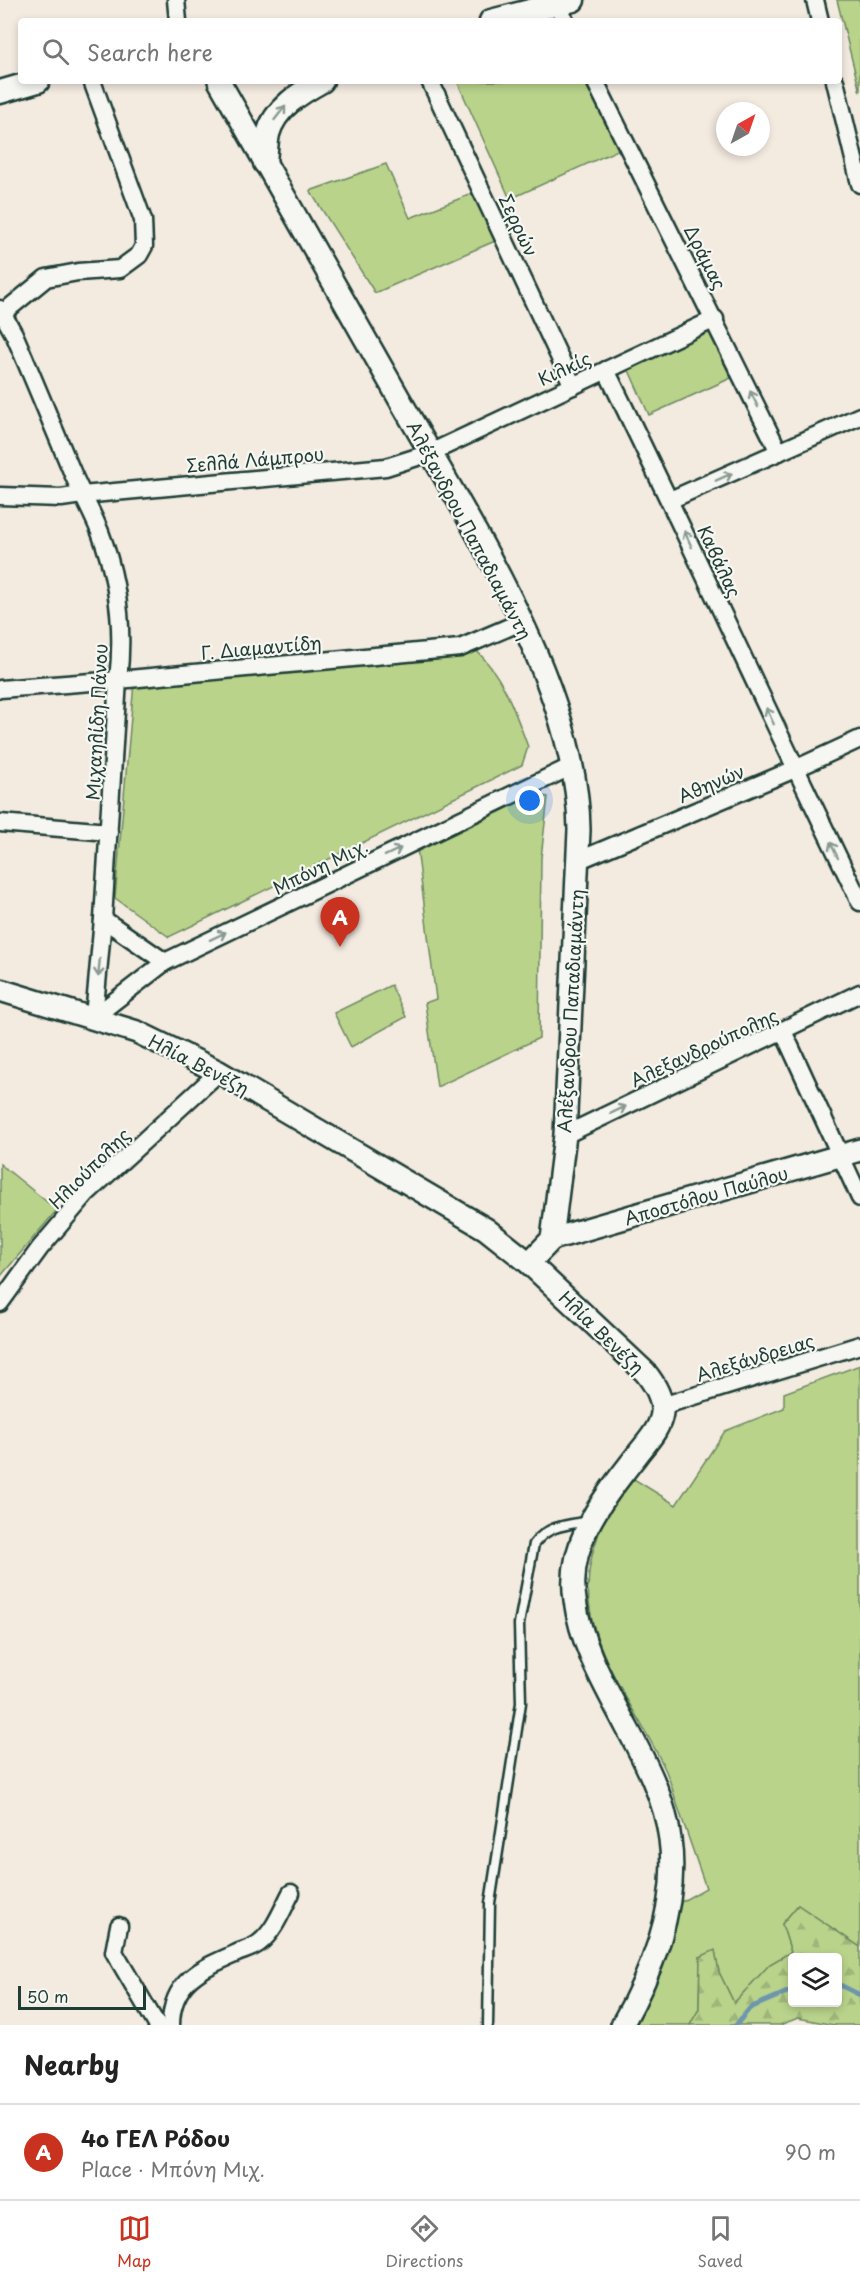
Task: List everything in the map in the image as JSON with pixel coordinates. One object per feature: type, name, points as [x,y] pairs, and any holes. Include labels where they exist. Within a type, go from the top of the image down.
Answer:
[{"type":"main road","points":[[508,18],[565,8]]},
{"type":"main road","points":[[0,92],[28,84]]},
{"type":"main road","points":[[265,163],[268,134],[274,122],[292,100],[317,84]]},
{"type":"street","points":[[176,0],[178,18]]},
{"type":"street","points":[[815,0],[819,18]]},
{"type":"street","points":[[2,311],[46,278],[78,272],[120,269],[139,255],[144,246],[144,220],[93,84]]},
{"type":"street","name":"Αλέξανδρου Παπαδιαμάντη","points":[[221,84],[490,560],[521,622],[554,702],[572,765],[578,801],[565,1135],[552,1239]]},
{"type":"street","name":"Σερρών","points":[[431,84],[573,386]]},
{"type":"street","name":"Δράμας","points":[[598,84],[779,452]]},
{"type":"street","points":[[836,84],[860,184]]},
{"type":"street","name":"Μιχαηλίδη Πάνου","points":[[2,311],[14,334],[81,495],[100,530],[112,570],[122,648],[118,680],[104,920],[94,1017]]},
{"type":"street","name":"Κιλκίς","points":[[430,453],[715,319]]},
{"type":"street","name":"Καβάλας","points":[[606,370],[860,902]]},
{"type":"street","points":[[670,500],[860,416]]},
{"type":"street","name":"Σελλά Λάμπρου","points":[[0,496],[61,498],[386,467],[430,453]]},
{"type":"street","name":"Γ. Διαμαντίδη","points":[[0,689],[460,648],[521,622]]},
{"type":"street","name":"Αθηνών","points":[[577,861],[795,769],[860,739]]},
{"type":"street","name":"Μπόνη Μιχ.","points":[[94,1017],[165,962],[572,765]]},
{"type":"street","points":[[0,823],[109,832]]},
{"type":"street","points":[[104,920],[165,962]]},
{"type":"street","name":"Ηλία Βενέζη","points":[[0,990],[137,1032],[219,1072],[486,1229],[529,1263],[645,1372],[657,1389],[662,1406]]},
{"type":"street","name":"Αλεξανδρούπολης","points":[[565,1135],[860,993]]},
{"type":"street","points":[[783,1031],[850,1153],[860,1198]]},
{"type":"street","name":"Ηλιούπολης","points":[[0,1303],[40,1248],[87,1193],[219,1072]]},
{"type":"street","name":"Αποστόλου Παύλου","points":[[552,1239],[850,1153]]},
{"type":"street","points":[[529,1263],[552,1239]]},
{"type":"street","name":"Αλεξάνδρειας","points":[[662,1406],[860,1345]]},
{"type":"street","points":[[622,2025],[650,1968],[671,1891],[673,1869],[670,1837],[654,1782],[595,1665],[578,1616],[573,1584],[581,1539],[590,1521],[601,1501],[655,1433],[662,1414],[662,1406]]},
{"type":"street","points":[[171,2025],[171,2011],[179,1991],[193,1975],[258,1944],[277,1922],[291,1893]]},
{"type":"street","points":[[119,1926],[114,1952],[157,2025]]},
{"type":"lane","points":[[488,2025],[490,1903],[521,1703],[519,1624],[534,1544],[542,1533],[554,1527],[590,1521]]},
{"type":"green space","points":[[837,0],[860,0],[860,92],[842,18]]},
{"type":"green space","points":[[458,84],[588,84],[620,149],[510,199]]},
{"type":"green space","points":[[386,164],[410,218],[474,193],[495,241],[375,293],[310,191]]},
{"type":"green space","points":[[709,329],[731,378],[649,415],[627,366]]},
{"type":"green space","points":[[476,650],[502,684],[513,708],[528,747],[522,765],[169,937],[115,898],[134,683]]},
{"type":"green space","points":[[522,793],[548,797],[541,858],[539,1038],[437,1087],[425,1003],[436,999],[417,848]]},
{"type":"green space","points":[[391,985],[406,1017],[351,1047],[334,1013]]},
{"type":"green space","points":[[0,1164],[57,1210],[0,1277]]},
{"type":"green space","points":[[860,1365],[860,1947],[798,1905],[782,1924],[791,1952],[770,1964],[734,2003],[719,1972],[715,1951],[700,1957],[699,2009],[690,2025],[636,2025],[663,1968],[681,1902],[706,1888],[666,1772],[620,1688],[596,1633],[589,1605],[589,1576],[595,1545],[608,1511],[634,1479],[676,1505],[725,1431],[784,1408],[784,1393]]},
{"type":"green space","points":[[798,1905],[860,1947],[860,2025],[834,2025],[798,2018],[780,2025],[690,2025],[699,2009],[700,1957],[715,1950],[719,1972],[734,2003],[770,1964],[788,1954],[788,2007],[842,2007],[842,1953],[789,1953],[791,1952],[782,1924]]},
{"type":"waterway","points":[[842,1986],[860,1995]]},
{"type":"waterway","points":[[736,2025],[750,2008],[788,1992]]},
{"type":"place","name":"4ο ΓΕΛ Ρόδου","points":[[340,947]]}]
